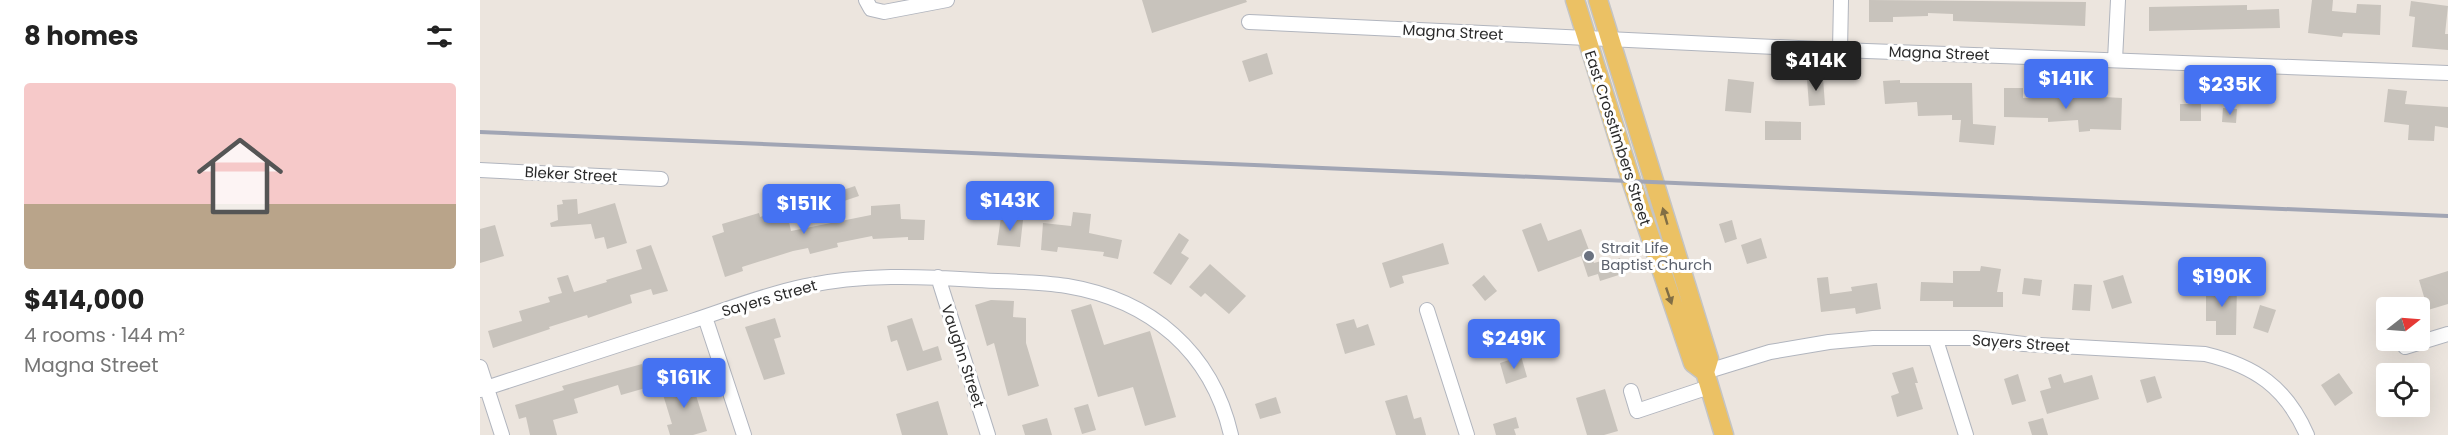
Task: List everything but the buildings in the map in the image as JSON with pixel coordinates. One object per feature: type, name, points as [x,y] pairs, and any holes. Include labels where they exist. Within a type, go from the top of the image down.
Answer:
[{"type":"main road","name":"East Crosstimbers Street","points":[[1575,0],[1631,180],[1693,363],[1707,380],[1724,435]]},
{"type":"main road","name":"East Crosstimbers Street","points":[[1598,0],[1709,359],[1707,380]]},
{"type":"street","points":[[866,0],[871,9],[884,12],[947,0]]},
{"type":"street","points":[[1840,50],[1841,0]]},
{"type":"street","points":[[2115,60],[2118,0]]},
{"type":"street","name":"Magna Street","points":[[1250,22],[1840,50],[2448,73]]},
{"type":"street","name":"Bleker Street","points":[[480,170],[661,179]]},
{"type":"street","name":"Sayers Street","points":[[483,388],[772,295],[834,280],[869,277],[938,278],[1065,286],[1112,297],[1137,309],[1173,334],[1195,356],[1209,375],[1220,397],[1231,435]]},
{"type":"street","name":"Vaughn Street","points":[[938,278],[988,435]]},
{"type":"street","points":[[1427,310],[1467,435]]},
{"type":"street","points":[[705,317],[744,435]]},
{"type":"street","points":[[2430,339],[2448,334]]},
{"type":"street","name":"Sayers Street","points":[[1631,391],[1637,411],[1770,352],[1829,342],[1873,338],[1936,340],[1976,338],[2024,344],[2205,354],[2232,361],[2254,370],[2272,385],[2290,404],[2307,435]]},
{"type":"street","points":[[1936,340],[1966,435]]},
{"type":"street","points":[[480,367],[483,388],[502,435]]},
{"type":"railway","points":[[480,132],[2448,216]]},
{"type":"place","name":"Strait Life Baptist Church","points":[[1589,256]]}]
